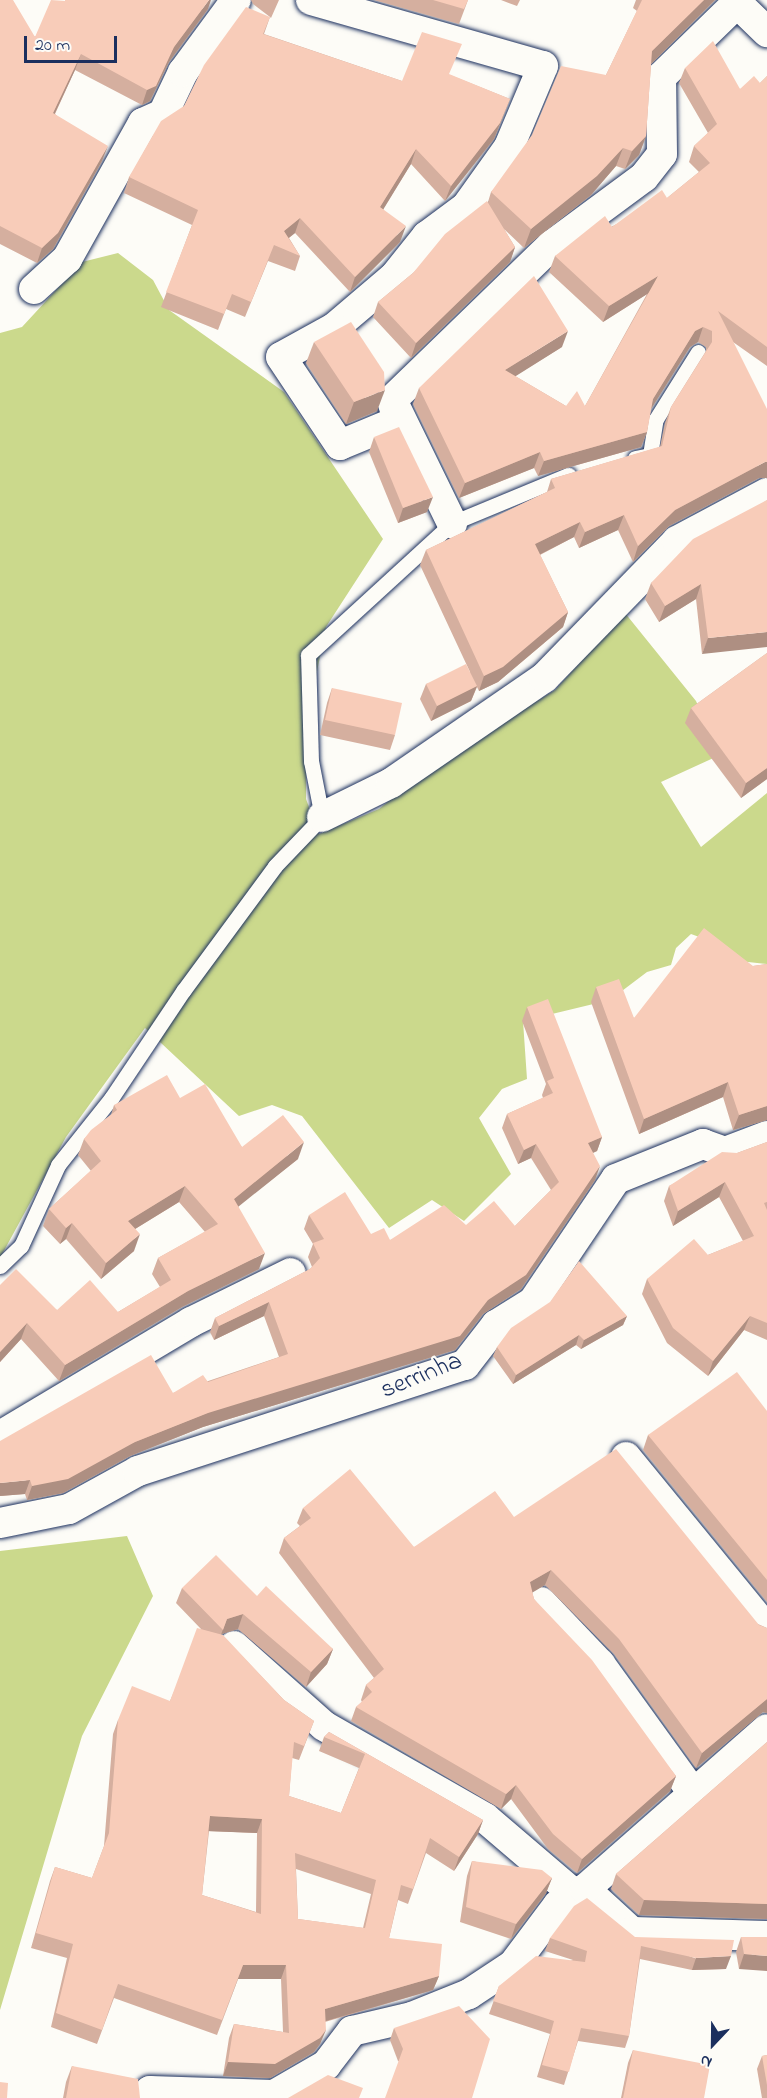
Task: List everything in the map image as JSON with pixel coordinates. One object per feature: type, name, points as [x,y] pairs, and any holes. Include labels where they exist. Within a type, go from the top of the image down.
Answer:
[{"type":"street","points":[[34,289],[67,259],[143,123],[163,114],[183,72],[236,0]]},
{"type":"street","points":[[311,0],[543,66],[528,110],[466,207],[427,236],[394,277],[334,328],[281,357],[340,445],[398,421],[392,400]]},
{"type":"street","points":[[392,400],[552,245],[644,177],[662,154],[661,77],[737,3],[767,32]]},
{"type":"street","points":[[392,400],[452,523]]},
{"type":"street","points":[[322,817],[391,783],[544,678],[677,541],[767,493]]},
{"type":"street","name":"serrinha","points":[[0,1523],[69,1509],[138,1471],[465,1365],[496,1325],[533,1302],[616,1179],[704,1144],[725,1152],[767,1136]]},
{"type":"street","points":[[0,1436],[191,1322],[291,1273]]},
{"type":"street","points":[[626,1457],[767,1629]]},
{"type":"street","points":[[541,1602],[600,1664],[693,1793]]},
{"type":"street","points":[[234,1646],[324,1726],[486,1818],[633,1932],[767,1936]]},
{"type":"street","points":[[148,2098],[150,2091],[273,2095],[326,2065],[352,2031],[412,2017],[469,1994],[513,1965],[558,1905],[579,1891],[767,1729]]},
{"type":"lane","points":[[615,462],[650,456],[656,419],[698,352]]},
{"type":"lane","points":[[0,1266],[21,1246],[58,1166],[119,1088],[183,991],[275,866],[322,817],[311,761],[308,655],[452,523],[580,472]]},
{"type":"green space","points":[[118,253],[153,280],[169,310],[284,392],[383,539],[326,627],[306,726],[306,799],[319,834],[379,809],[432,765],[555,690],[625,613],[696,701],[720,755],[661,782],[701,847],[767,793],[767,964],[730,960],[713,942],[691,934],[676,948],[671,965],[647,972],[610,1000],[523,1021],[527,1079],[502,1089],[479,1118],[511,1174],[464,1221],[432,1200],[389,1228],[302,1116],[272,1105],[239,1116],[145,1028],[66,1137],[0,1258],[0,333],[22,327],[82,262]]},
{"type":"green space","points":[[127,1536],[153,1596],[82,1736],[0,2010],[0,1551]]},
{"type":"building","points":[[0,0],[13,0],[35,37],[51,0],[209,0],[174,47],[156,86],[147,90],[81,54],[53,113],[108,146],[58,233],[42,248],[0,226]]},
{"type":"building","points":[[433,0],[468,0],[464,9]]},
{"type":"building","points":[[642,0],[704,0],[652,51],[646,136],[632,151],[623,148],[597,176],[531,229],[491,192],[532,135],[561,66],[606,75]]},
{"type":"building","points":[[246,7],[270,17],[263,34],[402,81],[422,32],[462,44],[449,74],[510,99],[500,123],[451,186],[416,149],[380,207],[406,226],[355,277],[300,218],[284,231],[300,256],[274,245],[251,302],[232,294],[224,314],[166,292],[198,210],[129,177],[161,121],[184,106],[204,65]]},
{"type":"building","points":[[713,41],[740,89],[754,76],[760,83],[767,76],[767,347],[718,311],[767,409],[767,462],[675,510],[638,546],[624,515],[585,532],[580,522],[535,544],[568,612],[503,667],[484,676],[426,550],[555,488],[551,479],[662,446],[671,407],[712,342],[712,331],[703,327],[695,331],[653,399],[647,432],[544,461],[540,452],[465,483],[419,388],[534,276],[568,331],[505,370],[566,406],[577,391],[585,406],[658,276],[609,306],[555,256],[605,216],[612,227],[662,190],[667,198],[710,163],[694,146],[717,124],[685,68]]},
{"type":"building","points":[[487,201],[515,247],[416,343],[378,302],[413,273],[445,234]]},
{"type":"building","points":[[351,322],[384,372],[385,390],[354,402],[314,342]]},
{"type":"building","points":[[399,427],[433,497],[403,508],[374,437]]},
{"type":"building","points":[[767,500],[767,632],[708,638],[701,584],[665,606],[651,583],[693,539]]},
{"type":"building","points":[[767,653],[767,768],[746,783],[691,708]]},
{"type":"building","points":[[466,664],[477,686],[437,706],[426,684]]},
{"type":"building","points":[[332,688],[402,703],[395,735],[325,720]]},
{"type":"building","points":[[704,928],[753,966],[767,964],[767,1106],[739,1115],[728,1082],[644,1119],[596,987],[619,979],[634,1018]]},
{"type":"building","points":[[548,999],[602,1137],[588,1143],[600,1166],[526,1275],[488,1300],[460,1336],[208,1413],[135,1442],[68,1479],[32,1486],[30,1480],[0,1483],[0,1441],[151,1355],[173,1393],[203,1375],[208,1382],[288,1354],[269,1302],[219,1326],[215,1318],[310,1269],[320,1258],[313,1243],[324,1239],[309,1215],[345,1192],[371,1234],[384,1228],[390,1240],[444,1205],[466,1225],[494,1201],[515,1226],[559,1182],[536,1144],[524,1150],[507,1114],[553,1093],[547,1081],[554,1078],[527,1007]]},
{"type":"building","points":[[167,1075],[180,1098],[205,1084],[242,1147],[283,1115],[304,1142],[234,1199],[265,1253],[188,1291],[65,1365],[27,1323],[0,1352],[0,1285],[16,1269],[57,1310],[90,1280],[118,1312],[171,1280],[158,1258],[218,1224],[185,1186],[128,1221],[140,1234],[106,1263],[72,1223],[66,1228],[49,1209],[101,1161],[84,1139],[91,1130],[117,1110],[114,1105]]},
{"type":"building","points":[[767,1142],[767,1202],[764,1203],[767,1210],[767,1323],[750,1316],[713,1361],[673,1328],[647,1279],[694,1239],[708,1255],[754,1236],[725,1182],[678,1211],[669,1186],[722,1152],[737,1153]]},
{"type":"building","points":[[579,1261],[627,1316],[584,1340],[579,1335],[516,1375],[497,1347],[511,1328],[550,1302]]},
{"type":"building","points":[[737,1372],[767,1411],[767,1580],[648,1435]]},
{"type":"building","points":[[616,1449],[759,1625],[767,1628],[767,1699],[702,1753],[619,1639],[551,1570],[530,1582],[534,1599],[592,1660],[676,1776],[582,1859],[553,1834],[516,1785],[506,1794],[356,1707],[372,1692],[366,1685],[384,1669],[284,1538],[311,1518],[303,1508],[350,1469],[414,1547],[495,1491],[514,1517]]},
{"type":"building","points":[[216,1555],[257,1596],[266,1586],[333,1649],[311,1672],[243,1614],[227,1619],[223,1630],[182,1588]]},
{"type":"building","points":[[197,1628],[223,1635],[284,1700],[314,1721],[304,1746],[294,1742],[289,1796],[341,1813],[365,1754],[324,1737],[329,1732],[483,1820],[459,1857],[430,1838],[413,1889],[401,1885],[389,1938],[442,1944],[439,1976],[325,2009],[326,2030],[320,2038],[275,2064],[228,2062],[234,2024],[289,2033],[286,1965],[243,1965],[222,2020],[118,1984],[102,2030],[56,2013],[73,1944],[36,1933],[55,1867],[92,1878],[109,1833],[118,1720],[132,1686],[170,1701]],"holes":[[[210,1816],[262,1819],[261,1914],[202,1895]],[[295,1853],[376,1880],[365,1928],[298,1919]]]},
{"type":"building","points":[[767,1742],[767,1904],[644,1900],[616,1874]]},
{"type":"building","points":[[472,1861],[542,1870],[552,1878],[516,1924],[466,1907]]},
{"type":"building","points":[[587,1898],[635,1937],[734,1940],[731,1956],[696,1958],[641,1946],[629,2036],[581,2028],[569,2072],[542,2065],[554,2021],[493,2001],[499,1986],[536,1956],[585,1962],[587,1951],[550,1938],[574,1906]]},
{"type":"building","points":[[741,1937],[767,1937],[767,1956],[744,1954]]},
{"type":"building","points":[[459,2006],[490,2039],[472,2098],[385,2098],[403,2049],[394,2028]]},
{"type":"building","points":[[633,2050],[710,2065],[704,2098],[623,2098]]},
{"type":"building","points":[[767,2055],[767,2085],[762,2056]]},
{"type":"building","points":[[72,2066],[138,2079],[140,2098],[66,2098]]},
{"type":"building","points":[[328,2075],[363,2088],[359,2098],[288,2098]]},
{"type":"building","points":[[0,2082],[8,2083],[7,2098],[0,2098]]}]
